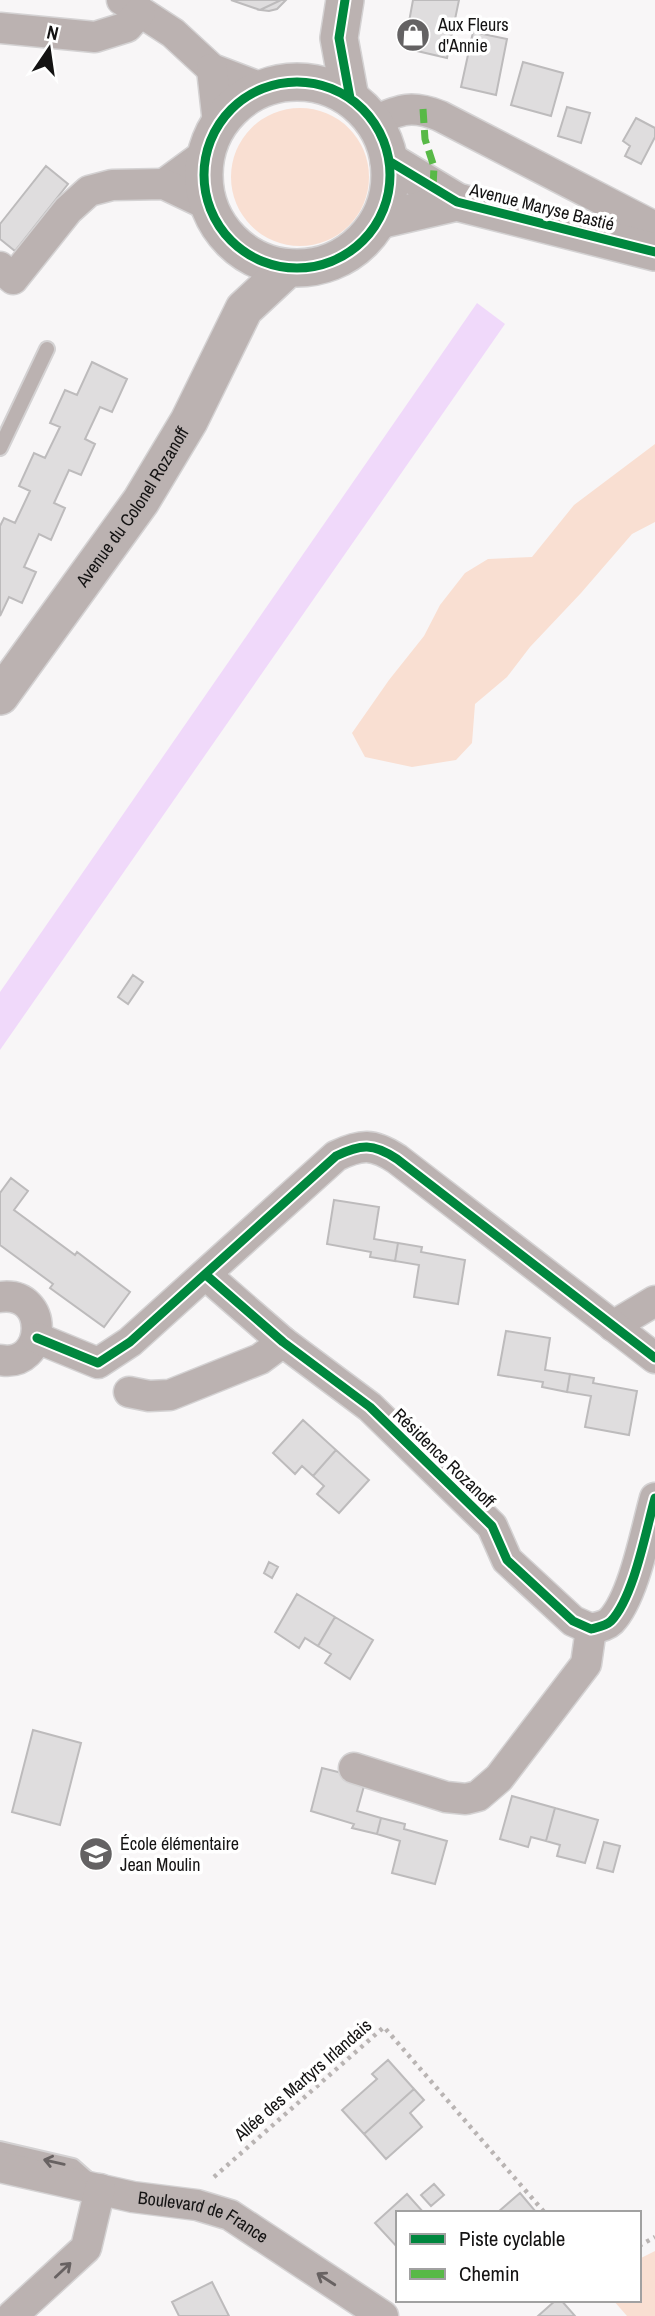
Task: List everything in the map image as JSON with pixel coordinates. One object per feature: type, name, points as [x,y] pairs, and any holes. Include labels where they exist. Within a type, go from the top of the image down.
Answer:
[{"type":"street","points":[[345,0],[339,38],[362,109]]},
{"type":"street","points":[[0,28],[95,37],[127,27],[131,6],[173,33],[212,69],[262,88]]},
{"type":"street","points":[[305,81],[339,38]]},
{"type":"street","points":[[164,184],[211,138],[237,102],[262,88],[283,82],[305,81],[336,89],[362,109],[384,140],[390,181],[387,201],[379,220],[363,241],[341,258],[315,267],[288,268],[257,260],[244,253],[222,232],[208,205],[203,188],[211,138],[212,69]]},
{"type":"street","name":"Avenue Maryse Bastié","points":[[362,109],[423,109],[655,227]]},
{"type":"street","name":"Avenue Maryse Bastié","points":[[389,161],[457,202],[655,252]]},
{"type":"street","points":[[7,273],[89,191],[112,185],[164,184],[208,205]]},
{"type":"street","name":"Avenue Maryse Bastié","points":[[379,220],[457,202]]},
{"type":"street","points":[[244,253],[247,306]]},
{"type":"street","name":"Avenue du Colonel Rozanoff","points":[[0,696],[141,501],[189,421],[247,306],[288,268]]},
{"type":"street","points":[[37,1338],[98,1363],[130,1342],[337,1156],[353,1148],[369,1146],[397,1158],[655,1358]]},
{"type":"street","name":"Résidence Rozanoff","points":[[206,1275],[283,1342],[370,1408],[492,1526],[507,1560],[573,1621],[591,1629]]},
{"type":"street","points":[[0,1297],[18,1298],[27,1304],[34,1313],[38,1327],[32,1348],[17,1359],[0,1360]]},
{"type":"street","points":[[613,1326],[655,1301]]},
{"type":"street","points":[[129,1392],[149,1396],[170,1395],[260,1359],[283,1342]]},
{"type":"street","points":[[354,1768],[446,1797],[466,1800],[478,1796],[499,1778],[586,1664],[591,1629],[609,1623],[621,1607],[633,1578],[655,1498]]},
{"type":"street","name":"Boulevard de France","points":[[0,2166],[133,2197],[179,2202],[230,2215],[383,2316]]},
{"type":"street","points":[[12,2316],[86,2248],[100,2189]]},
{"type":"lane","points":[[0,448],[47,349]]},
{"type":"lane","points":[[0,2149],[73,2166],[100,2189]]},
{"type":"shaded area","points":[[300,108],[326,113],[349,128],[364,151],[369,177],[364,203],[349,226],[326,241],[300,246],[274,241],[251,226],[236,203],[231,177],[236,151],[251,128],[274,113]]},
{"type":"shaded area","points":[[477,303],[505,324],[0,1050],[0,992]]},
{"type":"shaded area","points":[[655,444],[655,522],[632,534],[530,647],[507,677],[475,704],[472,743],[456,760],[412,767],[365,757],[352,733],[424,636],[440,605],[465,573],[488,559],[532,557],[574,505]]},
{"type":"shaded area","points":[[655,2251],[655,2316],[627,2316],[615,2302],[641,2302],[641,2258]]},
{"type":"building","points":[[231,0],[281,0],[260,10]]},
{"type":"building","points":[[286,0],[277,9],[260,10]]},
{"type":"building","points":[[413,0],[459,0],[447,58],[413,50],[406,38]]},
{"type":"building","points":[[473,32],[507,39],[496,95],[461,87]]},
{"type":"building","points":[[523,62],[563,73],[551,116],[511,105]]},
{"type":"building","points":[[567,107],[590,113],[581,143],[558,136]]},
{"type":"building","points":[[636,118],[655,128],[655,137],[641,164],[625,156],[630,146],[623,141]]},
{"type":"building","points":[[46,166],[68,184],[15,251],[0,239],[0,224]]},
{"type":"building","points":[[92,362],[127,379],[112,412],[100,407],[85,439],[95,444],[81,475],[69,470],[54,503],[65,508],[51,540],[39,534],[24,567],[36,572],[22,603],[9,597],[0,616],[0,526],[4,518],[15,523],[30,491],[19,486],[34,453],[45,458],[60,427],[50,423],[65,390],[77,395]]},
{"type":"building","points":[[133,975],[143,982],[128,1004],[118,997]]},
{"type":"building","points":[[11,1178],[28,1191],[14,1210],[130,1292],[104,1327],[50,1288],[53,1284],[0,1245],[0,1193]]},
{"type":"building","points":[[334,1200],[379,1207],[374,1239],[398,1243],[395,1261],[370,1257],[371,1252],[327,1244]]},
{"type":"building","points":[[398,1243],[422,1247],[421,1252],[465,1260],[458,1304],[414,1297],[419,1265],[395,1261]]},
{"type":"building","points":[[506,1331],[550,1338],[545,1370],[570,1374],[567,1392],[542,1387],[543,1382],[498,1375]]},
{"type":"building","points":[[570,1374],[594,1378],[593,1383],[637,1391],[629,1435],[585,1427],[591,1396],[567,1392]]},
{"type":"building","points":[[303,1420],[336,1450],[313,1476],[302,1466],[295,1474],[273,1453]]},
{"type":"building","points":[[336,1450],[369,1480],[339,1513],[317,1494],[324,1486],[313,1476]]},
{"type":"building","points":[[269,1562],[278,1567],[272,1578],[264,1573]]},
{"type":"building","points":[[297,1594],[335,1617],[318,1646],[305,1638],[299,1648],[275,1632]]},
{"type":"building","points":[[335,1617],[373,1640],[350,1679],[325,1663],[331,1654],[318,1646]]},
{"type":"building","points":[[33,1730],[81,1743],[60,1825],[12,1812]]},
{"type":"building","points":[[322,1768],[366,1779],[357,1811],[381,1818],[377,1834],[352,1828],[354,1824],[311,1811]]},
{"type":"building","points":[[512,1796],[555,1808],[546,1841],[531,1837],[528,1847],[500,1839]]},
{"type":"building","points":[[555,1808],[598,1820],[585,1863],[557,1856],[560,1845],[546,1841]]},
{"type":"building","points":[[381,1818],[405,1824],[404,1829],[447,1841],[435,1884],[392,1873],[400,1841],[377,1834]]},
{"type":"building","points":[[604,1842],[620,1846],[613,1872],[597,1868]]},
{"type":"building","points":[[388,2060],[414,2089],[364,2134],[342,2110],[377,2079],[372,2074]]},
{"type":"building","points":[[414,2089],[424,2100],[410,2113],[422,2127],[386,2159],[364,2134]]},
{"type":"building","points":[[434,2184],[444,2195],[431,2206],[421,2195]]},
{"type":"building","points":[[520,2193],[535,2211],[499,2211]]},
{"type":"building","points":[[407,2194],[422,2211],[396,2211],[396,2246],[375,2223]]},
{"type":"building","points":[[212,2282],[229,2316],[179,2316],[172,2302]]},
{"type":"building","points":[[554,2302],[563,2302],[575,2316],[538,2316]]},
{"type":"marked path","points":[[423,109],[425,139],[434,167],[433,187]]},
{"type":"cycle path","points":[[345,0],[339,38],[350,98]]},
{"type":"cycle path","points":[[297,82],[315,83],[333,89],[349,97],[363,109],[375,123],[383,139],[389,157],[390,175],[389,193],[383,211],[375,227],[363,241],[349,253],[333,261],[315,267],[297,268],[279,267],[261,261],[245,253],[231,241],[219,227],[211,211],[205,193],[204,175],[205,157],[211,139],[219,123],[231,109],[245,97],[261,89],[279,83],[297,82]]},
{"type":"cycle path","points":[[389,161],[457,202],[655,252]]},
{"type":"cycle path","points":[[37,1338],[98,1363],[130,1342],[336,1156],[367,1147],[381,1150],[397,1159],[655,1358]]},
{"type":"cycle path","points":[[206,1275],[283,1342],[370,1407],[492,1526],[507,1560],[573,1621],[591,1629],[609,1623],[619,1610],[633,1580],[655,1498]]},
{"type":"place","name":"Aux Fleurs d'Annie","points":[[413,35]]},
{"type":"place","name":"École élémentaire Jean Moulin","points":[[96,1854]]}]
